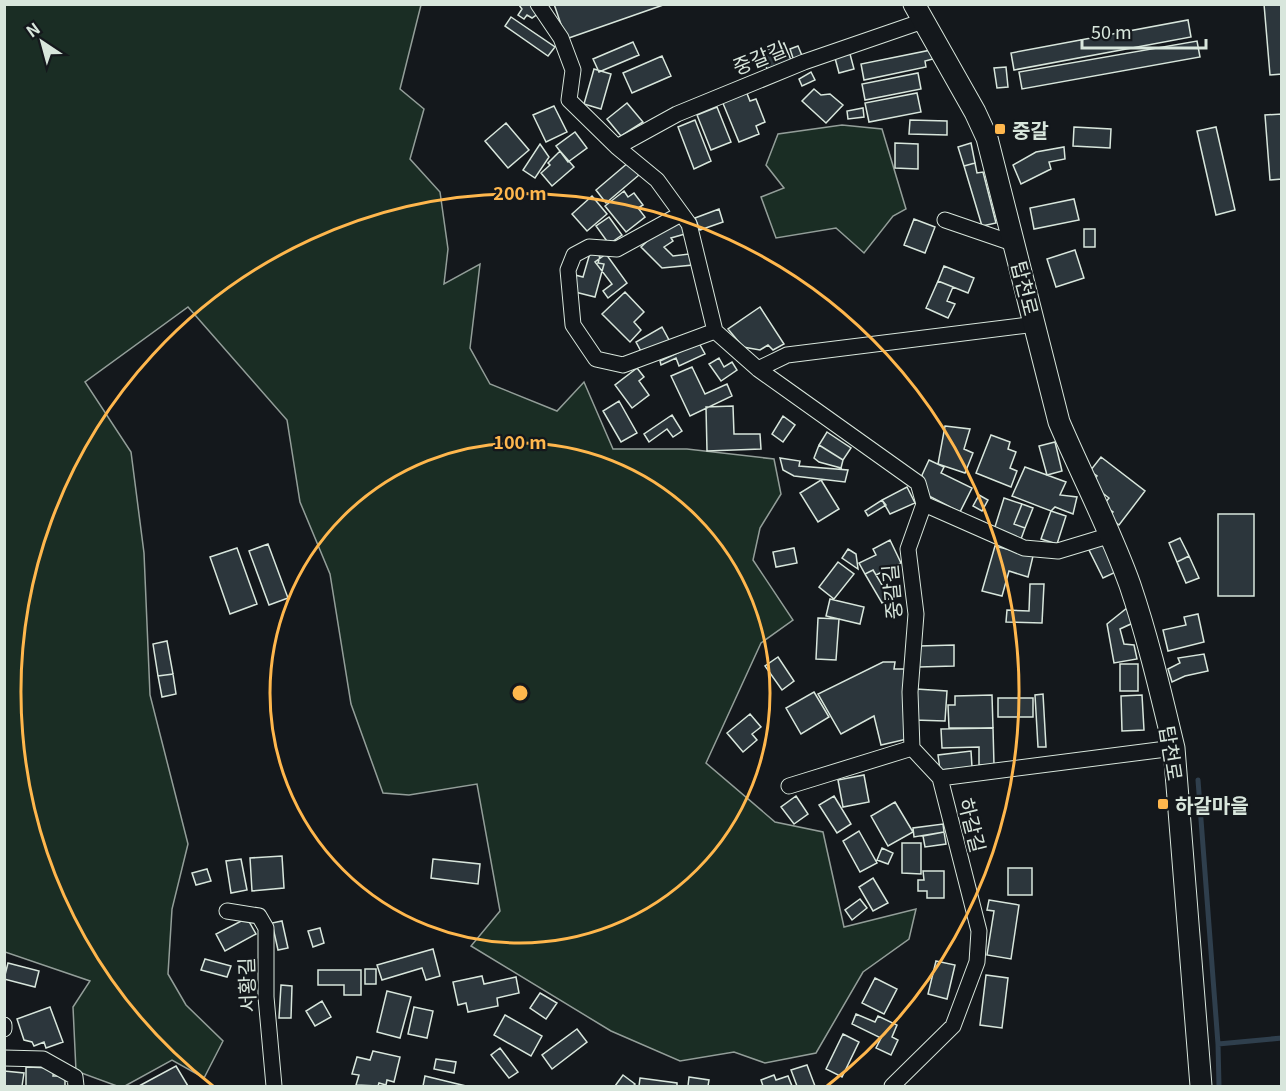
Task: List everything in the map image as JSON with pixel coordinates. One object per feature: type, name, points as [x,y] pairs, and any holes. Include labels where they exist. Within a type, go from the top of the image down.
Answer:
[{"type":"main road","name":"탑천로","points":[[918,13],[975,112],[987,138],[1059,422],[1111,535],[1139,615],[1174,748],[1201,1086]]},
{"type":"street","points":[[538,4],[561,38],[573,70],[569,100],[617,147],[657,180],[688,224],[715,331],[758,369],[918,483],[924,504],[1024,548],[1058,551],[1111,535]]},
{"type":"street","name":"중갈길","points":[[617,147],[688,109],[918,13]]},
{"type":"street","points":[[681,214],[616,249],[589,247],[574,255],[568,270],[573,325],[596,359],[623,365],[715,331]]},
{"type":"street","name":"탑천로","points":[[945,220],[1015,244]]},
{"type":"street","points":[[758,369],[787,355],[1036,324]]},
{"type":"street","name":"중갈길","points":[[912,748],[910,692],[916,614],[908,549],[924,504]]},
{"type":"street","points":[[789,786],[912,748],[940,778]]},
{"type":"street","name":"하갈길","points":[[892,1086],[953,1026],[977,962],[979,931],[940,778],[1174,748]]},
{"type":"street","name":"서황길","points":[[227,912],[259,916],[266,928],[266,997],[274,1086]]},
{"type":"street","points":[[4,1058],[43,1059],[75,1077],[76,1086]]},
{"type":"green space","points":[[5,5],[421,5],[400,89],[424,109],[410,159],[440,192],[448,249],[444,284],[480,264],[470,348],[490,384],[557,411],[584,382],[613,449],[687,449],[774,459],[781,494],[760,528],[753,560],[793,620],[761,643],[706,763],[775,822],[823,832],[844,927],[916,909],[909,939],[863,972],[816,1053],[765,1063],[734,1052],[680,1061],[611,1031],[471,946],[500,911],[477,784],[409,795],[383,793],[351,704],[330,574],[300,502],[287,420],[188,307],[85,382],[131,452],[144,553],[150,695],[188,844],[172,909],[168,974],[186,1005],[223,1041],[204,1078],[172,1060],[125,1086],[117,1086],[76,1071],[73,1007],[90,981],[5,952]]},
{"type":"green space","points":[[842,125],[882,129],[906,209],[893,216],[864,253],[836,228],[776,238],[761,197],[784,188],[766,165],[778,134]]},
{"type":"building","points":[[531,4],[539,13],[532,18],[527,15],[524,19],[518,15],[522,9],[519,5]]},
{"type":"building","points":[[554,4],[666,4],[566,39]]},
{"type":"building","points":[[1264,4],[1281,4],[1282,74],[1270,75]]},
{"type":"building","points":[[511,17],[555,47],[548,56],[505,26]]},
{"type":"building","points":[[1188,20],[1191,37],[1014,70],[1011,53]]},
{"type":"building","points":[[1197,41],[1200,57],[1022,89],[1019,72]]},
{"type":"building","points":[[633,42],[639,55],[599,72],[593,59]]},
{"type":"building","points":[[784,43],[791,60],[767,69],[761,52]]},
{"type":"building","points":[[798,46],[803,58],[794,61],[790,49]]},
{"type":"building","points":[[931,50],[933,59],[925,61],[926,67],[864,80],[861,64]]},
{"type":"building","points":[[850,54],[854,69],[839,73],[835,58]]},
{"type":"building","points":[[662,56],[671,76],[632,93],[623,73]]},
{"type":"building","points":[[1006,67],[1008,87],[997,88],[994,68]]},
{"type":"building","points":[[594,69],[611,74],[601,109],[584,104]]},
{"type":"building","points":[[811,72],[815,80],[802,86],[799,79]]},
{"type":"building","points":[[918,73],[921,89],[865,100],[862,84]]},
{"type":"building","points":[[814,89],[821,95],[830,94],[843,105],[826,123],[802,101]]},
{"type":"building","points":[[746,91],[750,101],[756,99],[765,122],[756,126],[759,134],[739,142],[722,101]]},
{"type":"building","points":[[917,93],[921,112],[869,122],[865,103]]},
{"type":"building","points":[[627,103],[643,122],[621,136],[607,119]]},
{"type":"building","points":[[554,106],[567,132],[546,142],[533,115]]},
{"type":"building","points":[[717,107],[731,142],[711,150],[697,115]]},
{"type":"building","points":[[863,108],[864,117],[848,119],[847,111]]},
{"type":"building","points":[[1282,114],[1282,179],[1270,180],[1265,115]]},
{"type":"building","points":[[695,120],[711,161],[694,169],[678,127]]},
{"type":"building","points":[[910,120],[947,121],[947,135],[909,134]]},
{"type":"building","points":[[506,123],[529,150],[508,168],[485,141]]},
{"type":"building","points":[[1074,127],[1111,129],[1110,148],[1073,146]]},
{"type":"building","points":[[1216,127],[1235,210],[1216,215],[1197,131]]},
{"type":"building","points":[[575,132],[587,148],[568,162],[556,146]]},
{"type":"building","points":[[895,143],[918,144],[918,169],[895,168]]},
{"type":"building","points":[[971,143],[975,163],[964,166],[958,147]]},
{"type":"building","points":[[540,144],[549,157],[535,178],[523,170]]},
{"type":"building","points":[[1064,147],[1065,159],[1049,162],[1051,169],[1021,184],[1013,165],[1036,152]]},
{"type":"building","points":[[560,151],[574,167],[552,186],[541,173]]},
{"type":"building","points":[[629,162],[639,175],[606,203],[596,190]]},
{"type":"building","points":[[975,163],[977,173],[983,172],[996,223],[982,226],[964,166]]},
{"type":"building","points":[[624,191],[628,197],[634,193],[643,205],[638,208],[645,217],[626,232],[605,206]]},
{"type":"building","points":[[592,196],[607,214],[587,231],[572,214]]},
{"type":"building","points":[[1074,199],[1079,220],[1034,229],[1030,208]]},
{"type":"building","points":[[719,209],[723,222],[700,230],[695,218]]},
{"type":"building","points":[[609,217],[622,235],[609,244],[596,226]]},
{"type":"building","points":[[914,219],[935,227],[925,253],[904,245]]},
{"type":"building","points":[[680,222],[685,234],[671,238],[673,241],[664,247],[673,256],[689,254],[693,265],[662,268],[641,247],[660,229]]},
{"type":"building","points":[[1084,229],[1095,229],[1095,247],[1084,247]]},
{"type":"building","points":[[1075,250],[1084,278],[1056,287],[1047,259]]},
{"type":"building","points":[[590,253],[600,256],[598,263],[604,264],[595,297],[571,291],[575,275],[583,277]]},
{"type":"building","points":[[606,254],[627,283],[608,298],[603,291],[612,284],[595,262]]},
{"type":"building","points":[[944,266],[974,278],[968,293],[938,281]]},
{"type":"building","points":[[938,281],[953,287],[947,301],[955,304],[948,318],[926,308]]},
{"type":"building","points":[[625,292],[644,312],[634,322],[641,330],[630,342],[602,314]]},
{"type":"building","points":[[760,307],[784,344],[773,350],[768,345],[760,350],[743,347],[728,329]]},
{"type":"building","points":[[662,327],[669,340],[643,355],[636,342]]},
{"type":"building","points":[[699,343],[705,354],[679,366],[676,358],[661,365],[660,361]]},
{"type":"building","points":[[719,358],[724,367],[732,362],[737,370],[721,381],[709,364]]},
{"type":"building","points":[[692,367],[705,394],[727,384],[732,396],[690,416],[671,376]]},
{"type":"building","points":[[637,368],[644,377],[639,381],[649,395],[632,408],[615,385]]},
{"type":"building","points":[[619,401],[637,433],[621,442],[603,411]]},
{"type":"building","points":[[733,406],[734,434],[760,434],[761,449],[707,451],[706,407]]},
{"type":"building","points":[[672,415],[682,431],[673,437],[667,429],[649,442],[644,434]]},
{"type":"building","points":[[783,416],[795,425],[783,442],[772,434]]},
{"type":"building","points":[[945,426],[970,429],[964,449],[973,453],[965,473],[938,464]]},
{"type":"building","points":[[827,432],[851,448],[843,460],[819,445]]},
{"type":"building","points":[[991,435],[1010,442],[1008,449],[1016,452],[1010,468],[1017,471],[1011,487],[976,473]]},
{"type":"building","points":[[1055,442],[1062,471],[1047,475],[1039,446]]},
{"type":"building","points":[[819,445],[843,460],[841,468],[819,462],[814,458]]},
{"type":"building","points":[[1101,457],[1145,491],[1119,525],[1109,517],[1113,512],[1103,505],[1109,498],[1091,484],[1097,476],[1090,471]]},
{"type":"building","points":[[780,458],[800,461],[799,466],[848,470],[845,482],[794,476],[783,470]]},
{"type":"building","points":[[929,460],[944,467],[941,473],[972,488],[960,512],[927,495],[922,475]]},
{"type":"building","points":[[1025,467],[1066,482],[1060,495],[1077,497],[1073,514],[1055,507],[1051,511],[1012,496]]},
{"type":"building","points":[[821,480],[839,509],[818,522],[800,493]]},
{"type":"building","points":[[907,487],[915,503],[890,514],[882,500]]},
{"type":"building","points":[[979,495],[988,500],[982,511],[973,506]]},
{"type":"building","points":[[1004,498],[1022,504],[1014,524],[1025,528],[1021,539],[994,530]]},
{"type":"building","points":[[882,500],[886,505],[868,516],[865,511]]},
{"type":"building","points":[[1022,504],[1033,508],[1025,528],[1014,524]]},
{"type":"building","points":[[1051,511],[1066,516],[1057,544],[1041,539]]},
{"type":"building","points":[[1218,514],[1254,514],[1254,596],[1218,596]]},
{"type":"building","points":[[1180,538],[1189,556],[1177,562],[1169,543]]},
{"type":"building","points":[[890,540],[901,563],[876,575],[873,570],[865,574],[859,563],[876,555],[873,549]]},
{"type":"building","points":[[1103,543],[1118,571],[1103,578],[1089,550]]},
{"type":"building","points":[[268,544],[288,598],[269,605],[249,551]]},
{"type":"building","points":[[995,546],[1033,556],[1028,577],[1009,571],[1002,596],[982,591]]},
{"type":"building","points":[[237,548],[257,604],[230,614],[210,557]]},
{"type":"building","points":[[794,548],[797,563],[776,567],[773,552]]},
{"type":"building","points":[[848,549],[856,554],[858,569],[842,558]]},
{"type":"building","points":[[1189,556],[1199,578],[1186,583],[1177,562]]},
{"type":"building","points":[[838,562],[854,574],[834,599],[819,587]]},
{"type":"building","points":[[873,570],[890,598],[882,603],[865,574]]},
{"type":"building","points":[[1030,584],[1044,584],[1042,623],[1006,622],[1007,610],[1029,611]]},
{"type":"building","points":[[830,599],[864,607],[860,624],[826,616]]},
{"type":"building","points":[[1127,608],[1133,623],[1120,629],[1124,644],[1134,645],[1137,659],[1114,663],[1107,624]]},
{"type":"building","points":[[1198,614],[1204,642],[1168,651],[1163,630],[1186,625],[1184,617]]},
{"type":"building","points":[[818,618],[839,619],[836,660],[816,659]]},
{"type":"building","points":[[167,641],[173,674],[158,676],[153,644]]},
{"type":"building","points":[[954,645],[954,666],[919,667],[919,646]]},
{"type":"building","points":[[1204,654],[1208,671],[1185,676],[1172,682],[1168,669],[1180,663],[1178,658]]},
{"type":"building","points":[[778,657],[794,681],[782,690],[765,666]]},
{"type":"building","points":[[883,662],[895,662],[894,669],[905,669],[907,739],[881,745],[874,716],[841,734],[818,694]]},
{"type":"building","points":[[1120,664],[1138,664],[1138,691],[1120,691]]},
{"type":"building","points":[[173,674],[176,694],[162,697],[158,676]]},
{"type":"building","points":[[916,689],[947,691],[945,721],[914,720]]},
{"type":"building","points":[[814,692],[829,717],[801,734],[786,708]]},
{"type":"building","points":[[1043,694],[1046,747],[1038,747],[1035,695]]},
{"type":"building","points":[[992,695],[993,728],[949,728],[948,705],[955,705],[955,696]]},
{"type":"building","points":[[1142,695],[1144,730],[1122,731],[1121,696]]},
{"type":"building","points":[[998,698],[1033,698],[1033,717],[998,717]]},
{"type":"building","points":[[750,714],[761,727],[752,734],[757,740],[743,752],[727,733]]},
{"type":"building","points":[[993,728],[994,765],[979,765],[979,747],[942,748],[941,729]]},
{"type":"building","points":[[971,751],[972,767],[940,770],[938,755]]},
{"type":"building","points":[[864,775],[869,802],[843,807],[838,780]]},
{"type":"building","points":[[796,796],[808,814],[794,824],[781,807]]},
{"type":"building","points":[[834,796],[851,824],[837,833],[819,805]]},
{"type":"building","points":[[895,802],[913,832],[888,846],[871,816]]},
{"type":"building","points":[[943,824],[944,832],[914,837],[913,828]]},
{"type":"building","points":[[859,831],[877,863],[860,872],[843,841]]},
{"type":"building","points":[[944,832],[946,844],[925,847],[923,836]]},
{"type":"building","points":[[902,843],[921,843],[921,874],[902,873]]},
{"type":"building","points":[[882,848],[893,853],[888,864],[877,860]]},
{"type":"building","points":[[282,856],[284,888],[252,891],[250,858]]},
{"type":"building","points":[[241,859],[247,890],[231,893],[226,861]]},
{"type":"building","points":[[433,859],[480,864],[478,884],[431,878]]},
{"type":"building","points":[[1008,868],[1032,868],[1032,895],[1008,895]]},
{"type":"building","points":[[207,869],[211,881],[196,885],[192,873]]},
{"type":"building","points":[[923,871],[944,871],[944,898],[927,898],[927,891],[918,891],[918,880],[924,880]]},
{"type":"building","points":[[873,878],[888,903],[873,911],[859,887]]},
{"type":"building","points":[[860,899],[867,908],[852,920],[845,910]]},
{"type":"building","points":[[989,900],[1019,905],[1011,959],[987,955],[994,911],[987,910]]},
{"type":"building","points":[[247,918],[256,934],[225,951],[216,934]]},
{"type":"building","points":[[282,921],[288,948],[278,950],[272,923]]},
{"type":"building","points":[[320,928],[324,943],[313,947],[308,931]]},
{"type":"building","points":[[433,949],[440,976],[426,980],[422,968],[382,980],[377,965]]},
{"type":"building","points":[[205,959],[231,966],[227,977],[201,970]]},
{"type":"building","points":[[936,961],[955,965],[947,999],[928,994]]},
{"type":"building","points":[[8,963],[39,971],[35,987],[4,979]]},
{"type":"building","points":[[365,969],[376,969],[376,984],[365,984]]},
{"type":"building","points":[[318,970],[361,970],[361,995],[344,995],[344,985],[318,985]]},
{"type":"building","points":[[986,975],[1008,978],[1002,1028],[980,1025]]},
{"type":"building","points":[[482,976],[484,984],[516,977],[519,993],[497,998],[498,1006],[468,1012],[466,1003],[458,1005],[453,982]]},
{"type":"building","points":[[875,978],[897,989],[884,1014],[862,1003]]},
{"type":"building","points":[[281,985],[292,986],[291,1018],[279,1018]]},
{"type":"building","points":[[387,991],[411,997],[400,1038],[377,1032]]},
{"type":"building","points":[[540,993],[557,1003],[546,1019],[530,1008]]},
{"type":"building","points":[[322,1001],[331,1017],[315,1026],[306,1011]]},
{"type":"building","points":[[50,1007],[63,1042],[46,1048],[44,1042],[34,1046],[32,1042],[24,1040],[17,1019]]},
{"type":"building","points":[[414,1007],[433,1011],[427,1038],[408,1034]]},
{"type":"building","points":[[856,1014],[875,1022],[878,1016],[897,1025],[892,1037],[898,1040],[891,1055],[876,1048],[881,1038],[852,1024]]},
{"type":"building","points":[[505,1015],[542,1036],[531,1056],[494,1035]]},
{"type":"building","points":[[577,1029],[587,1042],[552,1069],[542,1055]]},
{"type":"building","points":[[843,1034],[859,1042],[842,1077],[826,1069]]},
{"type":"building","points":[[500,1048],[518,1072],[509,1078],[491,1055]]},
{"type":"building","points":[[373,1051],[400,1057],[394,1082],[387,1080],[386,1085],[379,1083],[378,1086],[356,1085],[359,1075],[352,1074],[357,1057],[370,1060]]},
{"type":"building","points":[[436,1059],[456,1062],[454,1073],[434,1069]]},
{"type":"building","points":[[807,1065],[815,1086],[797,1086],[791,1070]]},
{"type":"building","points":[[176,1066],[188,1086],[139,1086]]},
{"type":"building","points":[[26,1067],[54,1068],[53,1076],[65,1076],[65,1086],[26,1086]]},
{"type":"building","points":[[4,1071],[24,1073],[22,1086],[4,1086]]},
{"type":"building","points":[[623,1075],[635,1084],[615,1086]]},
{"type":"building","points":[[774,1075],[776,1080],[788,1076],[792,1086],[763,1086],[761,1080]]},
{"type":"building","points":[[425,1076],[466,1086],[423,1086]]},
{"type":"building","points":[[689,1077],[709,1080],[708,1086],[688,1086]]},
{"type":"building","points":[[640,1078],[677,1083],[677,1086],[639,1086]]},
{"type":"waterway","points":[[1198,780],[1218,1044],[1219,1086]]},
{"type":"waterway","points":[[1218,1044],[1282,1038]]},
{"type":"place","name":"중갈","points":[[1000,129]]},
{"type":"place","name":"하갈마을","points":[[1163,804]]}]
